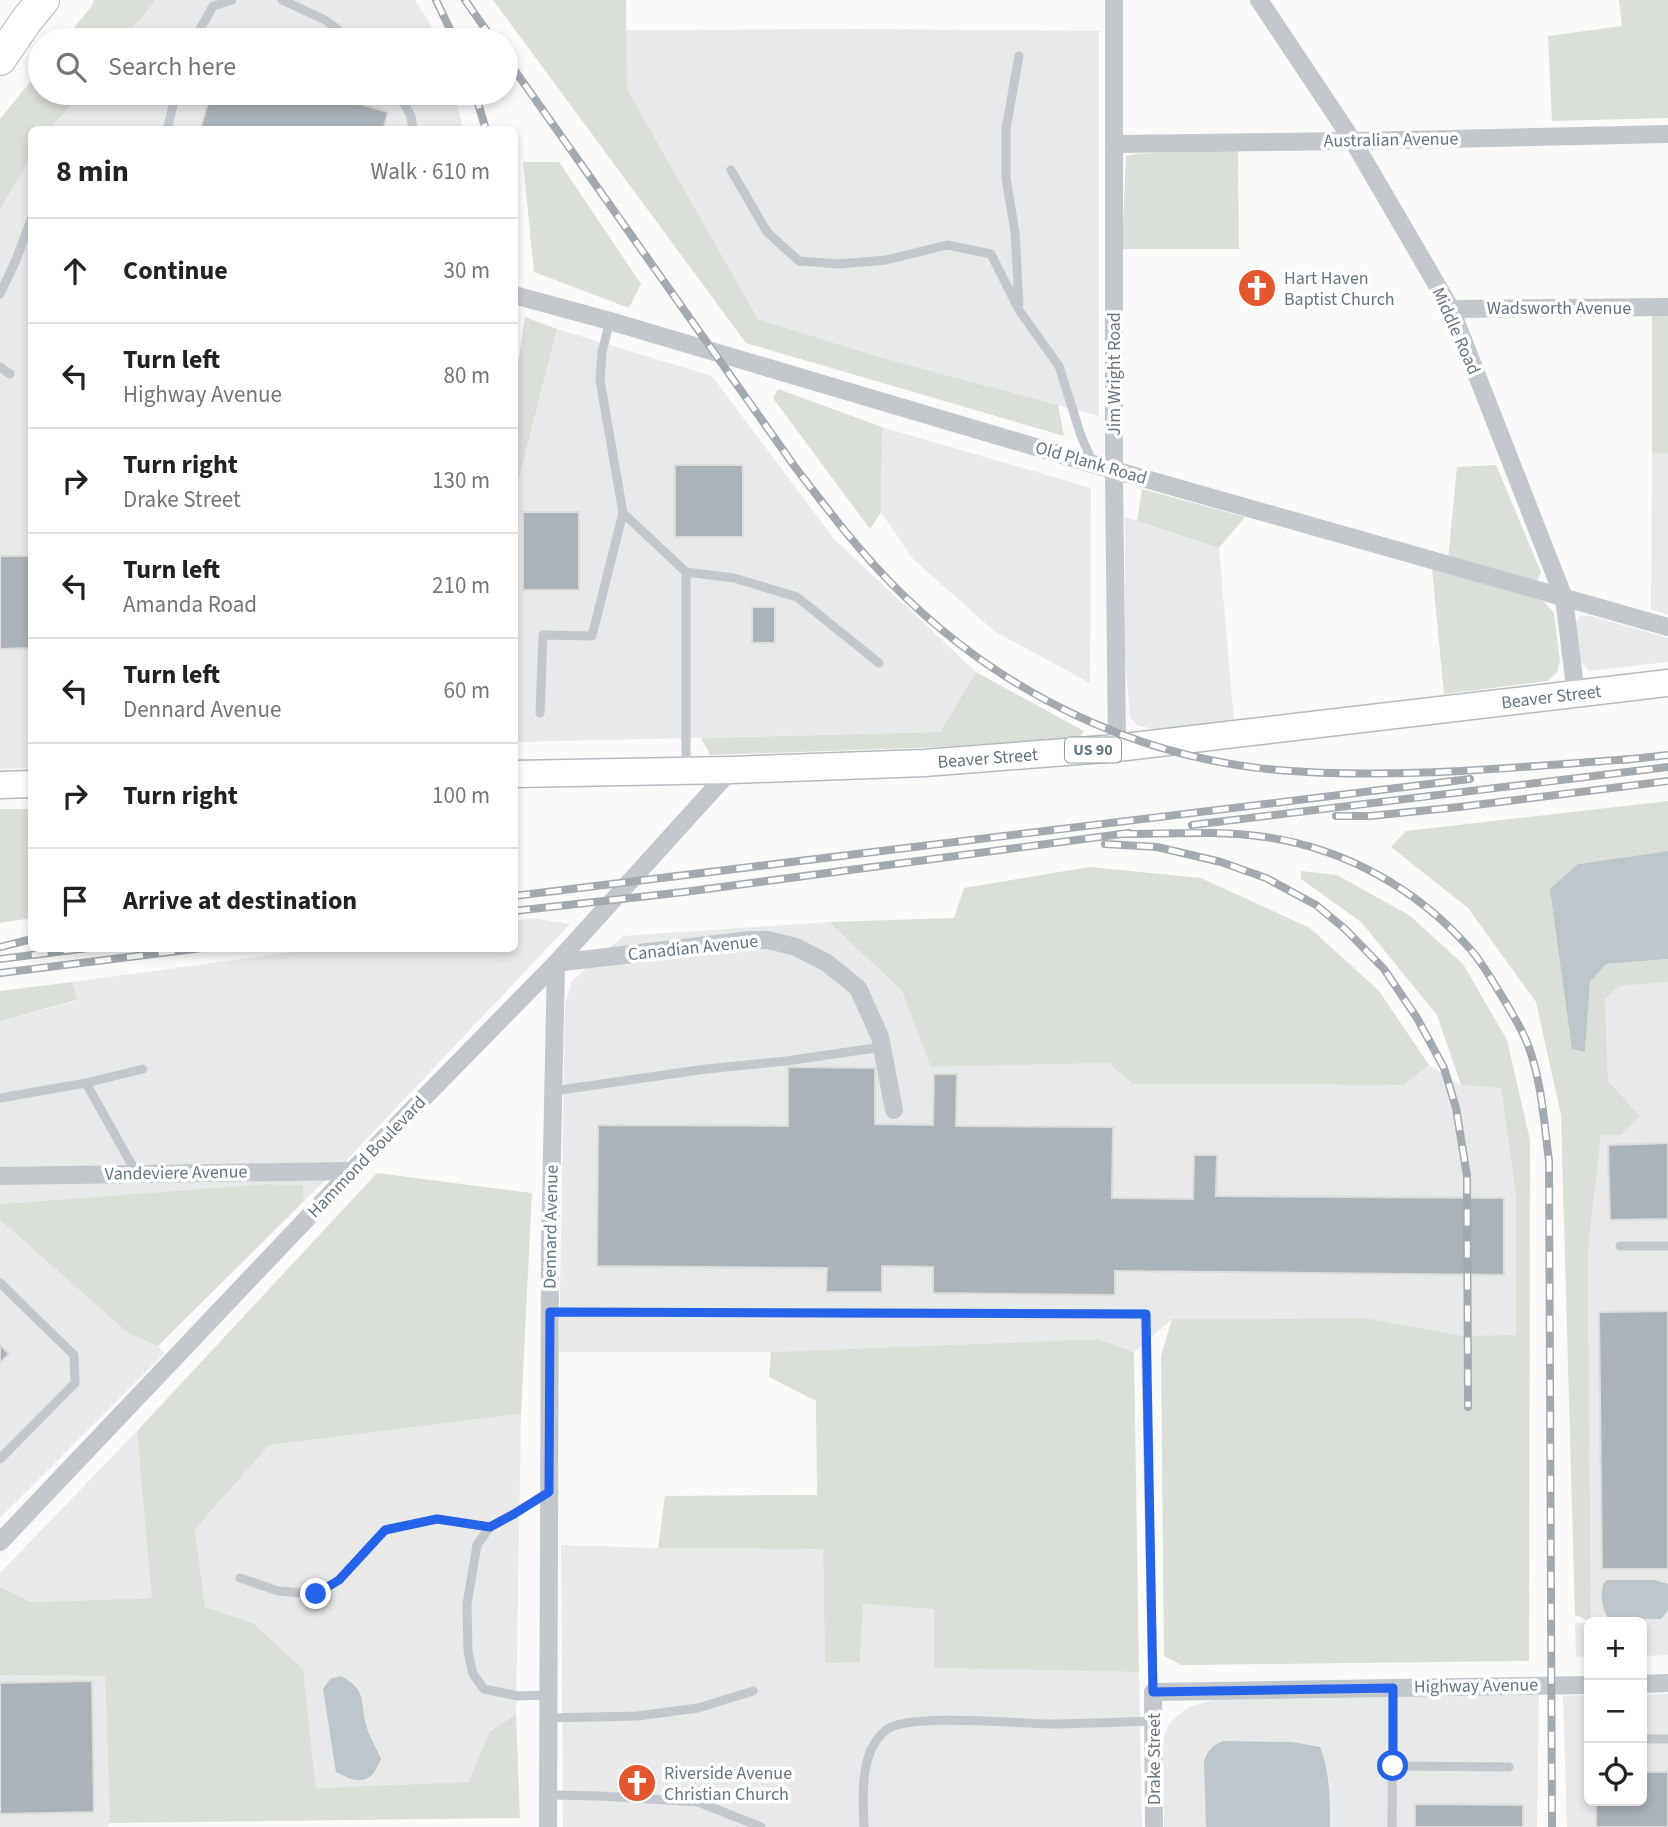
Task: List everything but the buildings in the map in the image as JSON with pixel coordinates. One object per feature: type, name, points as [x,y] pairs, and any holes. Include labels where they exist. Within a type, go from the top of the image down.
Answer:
[{"type":"highway","points":[[0,59],[43,0]]},
{"type":"main road","name":"Beaver Street","points":[[518,774],[924,763],[1117,748],[1668,683]]},
{"type":"main road","points":[[0,785],[28,785]]},
{"type":"street","name":"Jim Wright Road","points":[[1114,0],[1117,748]]},
{"type":"street","name":"Middle Road","points":[[1259,0],[1353,141],[1451,309],[1564,598],[1576,695]]},
{"type":"street","name":"Australian Avenue","points":[[1114,144],[1668,134]]},
{"type":"street","name":"Old Plank Road","points":[[518,296],[1093,464],[1668,627]]},
{"type":"street","name":"Wadsworth Avenue","points":[[1451,309],[1668,307]]},
{"type":"street","name":"Hammond Boulevard","points":[[2,1535],[556,963],[731,769]]},
{"type":"street","name":"Canadian Avenue","points":[[556,963],[750,940],[768,940],[796,947],[827,963],[858,988],[880,1037],[894,1110]]},
{"type":"street","name":"Dennard Avenue","points":[[548,1827],[550,1312],[556,963]]},
{"type":"street","name":"Vandeviere Avenue","points":[[0,1176],[352,1171]]},
{"type":"street","points":[[1647,1684],[1668,1683]]},
{"type":"street","name":"Highway Avenue","points":[[1153,1692],[1584,1685]]},
{"type":"street","name":"Drake Street","points":[[1153,1692],[1154,1827]]},
{"type":"lane","points":[[201,28],[213,6],[232,0]]},
{"type":"lane","points":[[282,0],[325,20],[336,28]]},
{"type":"lane","points":[[1019,56],[1006,129],[1006,178],[1015,232],[1019,310]]},
{"type":"lane","points":[[168,126],[173,105]]},
{"type":"lane","points":[[405,105],[412,126]]},
{"type":"lane","points":[[731,170],[767,232],[799,261],[840,264],[886,260],[947,245],[991,254],[1019,310],[1059,366],[1081,436],[1093,464]]},
{"type":"lane","points":[[0,294],[28,228]]},
{"type":"lane","points":[[540,713],[543,635],[592,636],[623,513],[600,380],[602,352],[610,321]]},
{"type":"lane","points":[[0,367],[10,374]]},
{"type":"lane","points":[[623,513],[685,572],[734,578],[797,597],[878,663]]},
{"type":"lane","points":[[685,572],[686,771]]},
{"type":"lane","points":[[553,1091],[881,1047]]},
{"type":"lane","points":[[0,1098],[86,1083],[143,1069]]},
{"type":"lane","points":[[86,1083],[137,1174]]},
{"type":"lane","points":[[1620,1246],[1668,1246]]},
{"type":"lane","points":[[0,1283],[74,1355],[75,1383],[0,1459]]},
{"type":"lane","name":"Drake Street","points":[[550,1312],[1146,1314],[1153,1692]]},
{"type":"lane","points":[[548,1695],[519,1696],[484,1689],[473,1674],[468,1651],[467,1604],[477,1545],[490,1527],[549,1492]]},
{"type":"lane","points":[[240,1578],[278,1591],[316,1594],[339,1580],[385,1530],[437,1519],[490,1527]]},
{"type":"lane","points":[[1392,1827],[1393,1688]]},
{"type":"lane","points":[[548,1718],[637,1716],[698,1709],[753,1691]]},
{"type":"lane","points":[[864,1827],[864,1790],[869,1758],[881,1735],[898,1724],[941,1721],[1047,1724],[1154,1721]]},
{"type":"lane","points":[[1647,1739],[1668,1739]]},
{"type":"lane","points":[[1393,1766],[1509,1767]]},
{"type":"lane","points":[[548,1795],[698,1802],[761,1827]]},
{"type":"shaded area","points":[[94,0],[156,0],[133,28],[74,28]]},
{"type":"shaded area","points":[[156,0],[415,0],[432,28],[133,28]]},
{"type":"shaded area","points":[[493,0],[626,0],[627,89],[758,319],[882,358],[1058,405],[1064,436],[746,343],[518,34],[518,28],[514,28]]},
{"type":"shaded area","points":[[1619,0],[1668,0],[1668,118],[1552,121],[1548,36],[1622,26]]},
{"type":"shaded area","points":[[626,30],[1099,31],[1099,416],[882,358],[758,319],[627,89]]},
{"type":"shaded area","points":[[28,85],[28,105],[71,105],[54,126],[28,126],[28,163],[0,209],[0,119]]},
{"type":"shaded area","points":[[71,105],[457,105],[462,126],[54,126]]},
{"type":"shaded area","points":[[1238,149],[1239,249],[1122,249],[1126,156]]},
{"type":"shaded area","points":[[523,162],[559,162],[641,284],[629,308],[534,272]]},
{"type":"shaded area","points":[[28,165],[28,768],[0,769],[0,209]]},
{"type":"shaded area","points":[[1652,316],[1668,316],[1668,453],[1652,453]]},
{"type":"shaded area","points":[[525,317],[557,329],[518,482],[518,364]]},
{"type":"shaded area","points":[[557,329],[712,376],[834,539],[976,672],[940,732],[518,742],[518,482]]},
{"type":"shaded area","points":[[778,389],[882,427],[881,512],[870,529],[773,398]]},
{"type":"shaded area","points":[[882,427],[1091,488],[1090,683],[994,631],[913,559],[881,512]]},
{"type":"shaded area","points":[[1652,453],[1668,453],[1668,615],[1651,609]]},
{"type":"shaded area","points":[[1496,465],[1541,572],[1536,584],[1448,560],[1457,467]]},
{"type":"shaded area","points":[[1142,489],[1245,517],[1219,548],[1137,521]]},
{"type":"shaded area","points":[[1125,517],[1219,548],[1234,721],[1156,730],[1137,725],[1130,717],[1125,659]]},
{"type":"shaded area","points":[[1432,569],[1543,601],[1554,613],[1560,662],[1557,672],[1548,681],[1444,694]]},
{"type":"shaded area","points":[[1580,616],[1591,616],[1668,638],[1668,662],[1589,671],[1578,657],[1572,628]]},
{"type":"shaded area","points":[[976,672],[1084,731],[1079,738],[942,747],[710,755],[701,738],[940,732]]},
{"type":"shaded area","points":[[1668,801],[1668,851],[1578,864],[1573,1049],[1585,1052],[1590,982],[1606,964],[1668,959],[1668,982],[1620,986],[1605,999],[1608,1081],[1640,1116],[1621,1135],[1601,1135],[1588,1251],[1591,1617],[1584,1619],[1575,1615],[1561,1115],[1536,1002],[1468,908],[1391,847],[1406,831]]},
{"type":"shaded area","points":[[0,809],[28,809],[28,918],[0,923]]},
{"type":"shaded area","points":[[1668,851],[1668,959],[1606,964],[1590,982],[1585,1052],[1572,1049],[1550,889],[1578,864]]},
{"type":"shaded area","points":[[1090,867],[1201,878],[1310,928],[1379,991],[1429,1065],[1404,1085],[1133,1084],[1108,1063],[931,1067],[902,991],[829,922],[954,918],[964,888]]},
{"type":"shaded area","points":[[1301,871],[1337,875],[1409,915],[1463,964],[1507,1040],[1530,1140],[1529,1661],[1181,1665],[1164,1656],[1161,1356],[1172,1319],[1366,1318],[1463,1336],[1516,1335],[1516,1197],[1501,1088],[1461,1085],[1437,1015],[1361,922],[1301,879]]},
{"type":"shaded area","points":[[532,918],[570,924],[343,1164],[304,1201],[303,1185],[266,1184],[0,1204],[0,1021],[77,1001],[72,982],[292,952],[518,952],[518,920]]},
{"type":"shaded area","points":[[829,922],[902,991],[932,1067],[1108,1063],[1134,1084],[1404,1085],[1429,1065],[1461,1085],[1501,1088],[1516,1197],[1516,1336],[1463,1336],[1366,1318],[1172,1319],[1134,1352],[1099,1339],[772,1352],[559,1352],[565,1006],[572,981],[623,936]]},
{"type":"shaded area","points":[[72,982],[77,1000],[0,1021],[0,991]]},
{"type":"shaded area","points":[[1668,982],[1668,1655],[1647,1656],[1647,1617],[1591,1617],[1588,1251],[1601,1135],[1621,1135],[1640,1116],[1608,1081],[1605,999],[1620,986]]},
{"type":"shaded area","points":[[377,1173],[532,1193],[521,1414],[269,1445],[195,1529],[205,1607],[253,1623],[303,1669],[316,1788],[469,1782],[489,1732],[516,1714],[520,1818],[110,1823],[105,1676],[0,1675],[0,1587],[31,1602],[152,1598],[137,1431]]},
{"type":"shaded area","points":[[266,1184],[303,1185],[304,1201],[158,1346],[128,1333],[0,1220],[0,1204]]},
{"type":"shaded area","points":[[0,1220],[128,1333],[158,1346],[165,1353],[0,1518]]},
{"type":"shaded area","points":[[1099,1339],[1134,1352],[1139,1672],[934,1668],[934,1609],[863,1604],[860,1662],[825,1663],[823,1549],[658,1548],[665,1496],[817,1495],[816,1401],[769,1377],[771,1352]]},
{"type":"shaded area","points":[[521,1414],[516,1714],[489,1732],[470,1782],[316,1788],[303,1669],[253,1623],[205,1607],[195,1529],[269,1444]]},
{"type":"shaded area","points":[[137,1431],[153,1598],[31,1602],[0,1587],[0,1573]]},
{"type":"shaded area","points":[[561,1545],[823,1549],[825,1662],[860,1662],[862,1604],[934,1608],[935,1668],[1139,1672],[1142,1827],[563,1827]]},
{"type":"shaded area","points":[[1607,1580],[1655,1580],[1668,1584],[1668,1610],[1661,1619],[1608,1617],[1602,1597],[1603,1584]]},
{"type":"shaded area","points":[[1584,1622],[1584,1656],[1576,1657],[1575,1623]]},
{"type":"shaded area","points":[[0,1675],[105,1676],[108,1827],[0,1827]]},
{"type":"shaded area","points":[[341,1676],[356,1687],[362,1698],[367,1728],[381,1759],[373,1774],[363,1780],[351,1779],[336,1772],[323,1689],[330,1679]]},
{"type":"shaded area","points":[[1668,1694],[1668,1827],[1567,1827],[1563,1696],[1584,1695],[1584,1806],[1647,1806],[1647,1695]]},
{"type":"shaded area","points":[[1539,1695],[1537,1827],[1164,1827],[1163,1739],[1170,1722],[1189,1707],[1214,1700]]},
{"type":"shaded area","points":[[1224,1741],[1292,1742],[1320,1747],[1328,1776],[1330,1827],[1206,1827],[1204,1761],[1211,1748]]},
{"type":"railway","points":[[436,0],[449,28]]},
{"type":"railway","points":[[465,0],[485,28]]},
{"type":"railway","points":[[518,75],[795,467],[845,531],[886,578],[941,629],[1027,690],[1122,735],[1172,751],[1224,763],[1277,770],[1410,773],[1632,759]]},
{"type":"railway","points":[[479,105],[485,126]]},
{"type":"railway","points":[[1623,760],[1668,755]]},
{"type":"railway","points":[[1192,825],[1668,767]]},
{"type":"railway","points":[[518,896],[1470,779]]},
{"type":"railway","points":[[1336,816],[1370,816],[1459,807],[1668,781]]},
{"type":"railway","points":[[518,911],[684,892],[1129,833]]},
{"type":"railway","points":[[1121,834],[1211,833],[1265,837],[1323,851],[1378,875],[1428,908],[1471,950],[1492,979],[1526,1039],[1539,1088],[1549,1161],[1552,1827]]},
{"type":"railway","points":[[1105,844],[1157,847],[1221,862],[1266,878],[1316,905],[1345,929],[1384,969],[1417,1018],[1444,1068],[1456,1108],[1467,1176],[1468,1407]]},
{"type":"railway","points":[[0,947],[28,940]]},
{"type":"railway","points":[[0,959],[56,952]]},
{"type":"railway","points":[[0,973],[170,952]]},
{"type":"place","name":"Hart Haven Baptist Church","points":[[1257,288]]},
{"type":"place","name":"Riverside Avenue Christian Church","points":[[637,1783]]},
{"type":"route","points":[[316,1594],[339,1580],[385,1530],[437,1519],[490,1527],[549,1492],[550,1312],[1146,1314],[1153,1692],[1393,1688],[1393,1766]]}]
